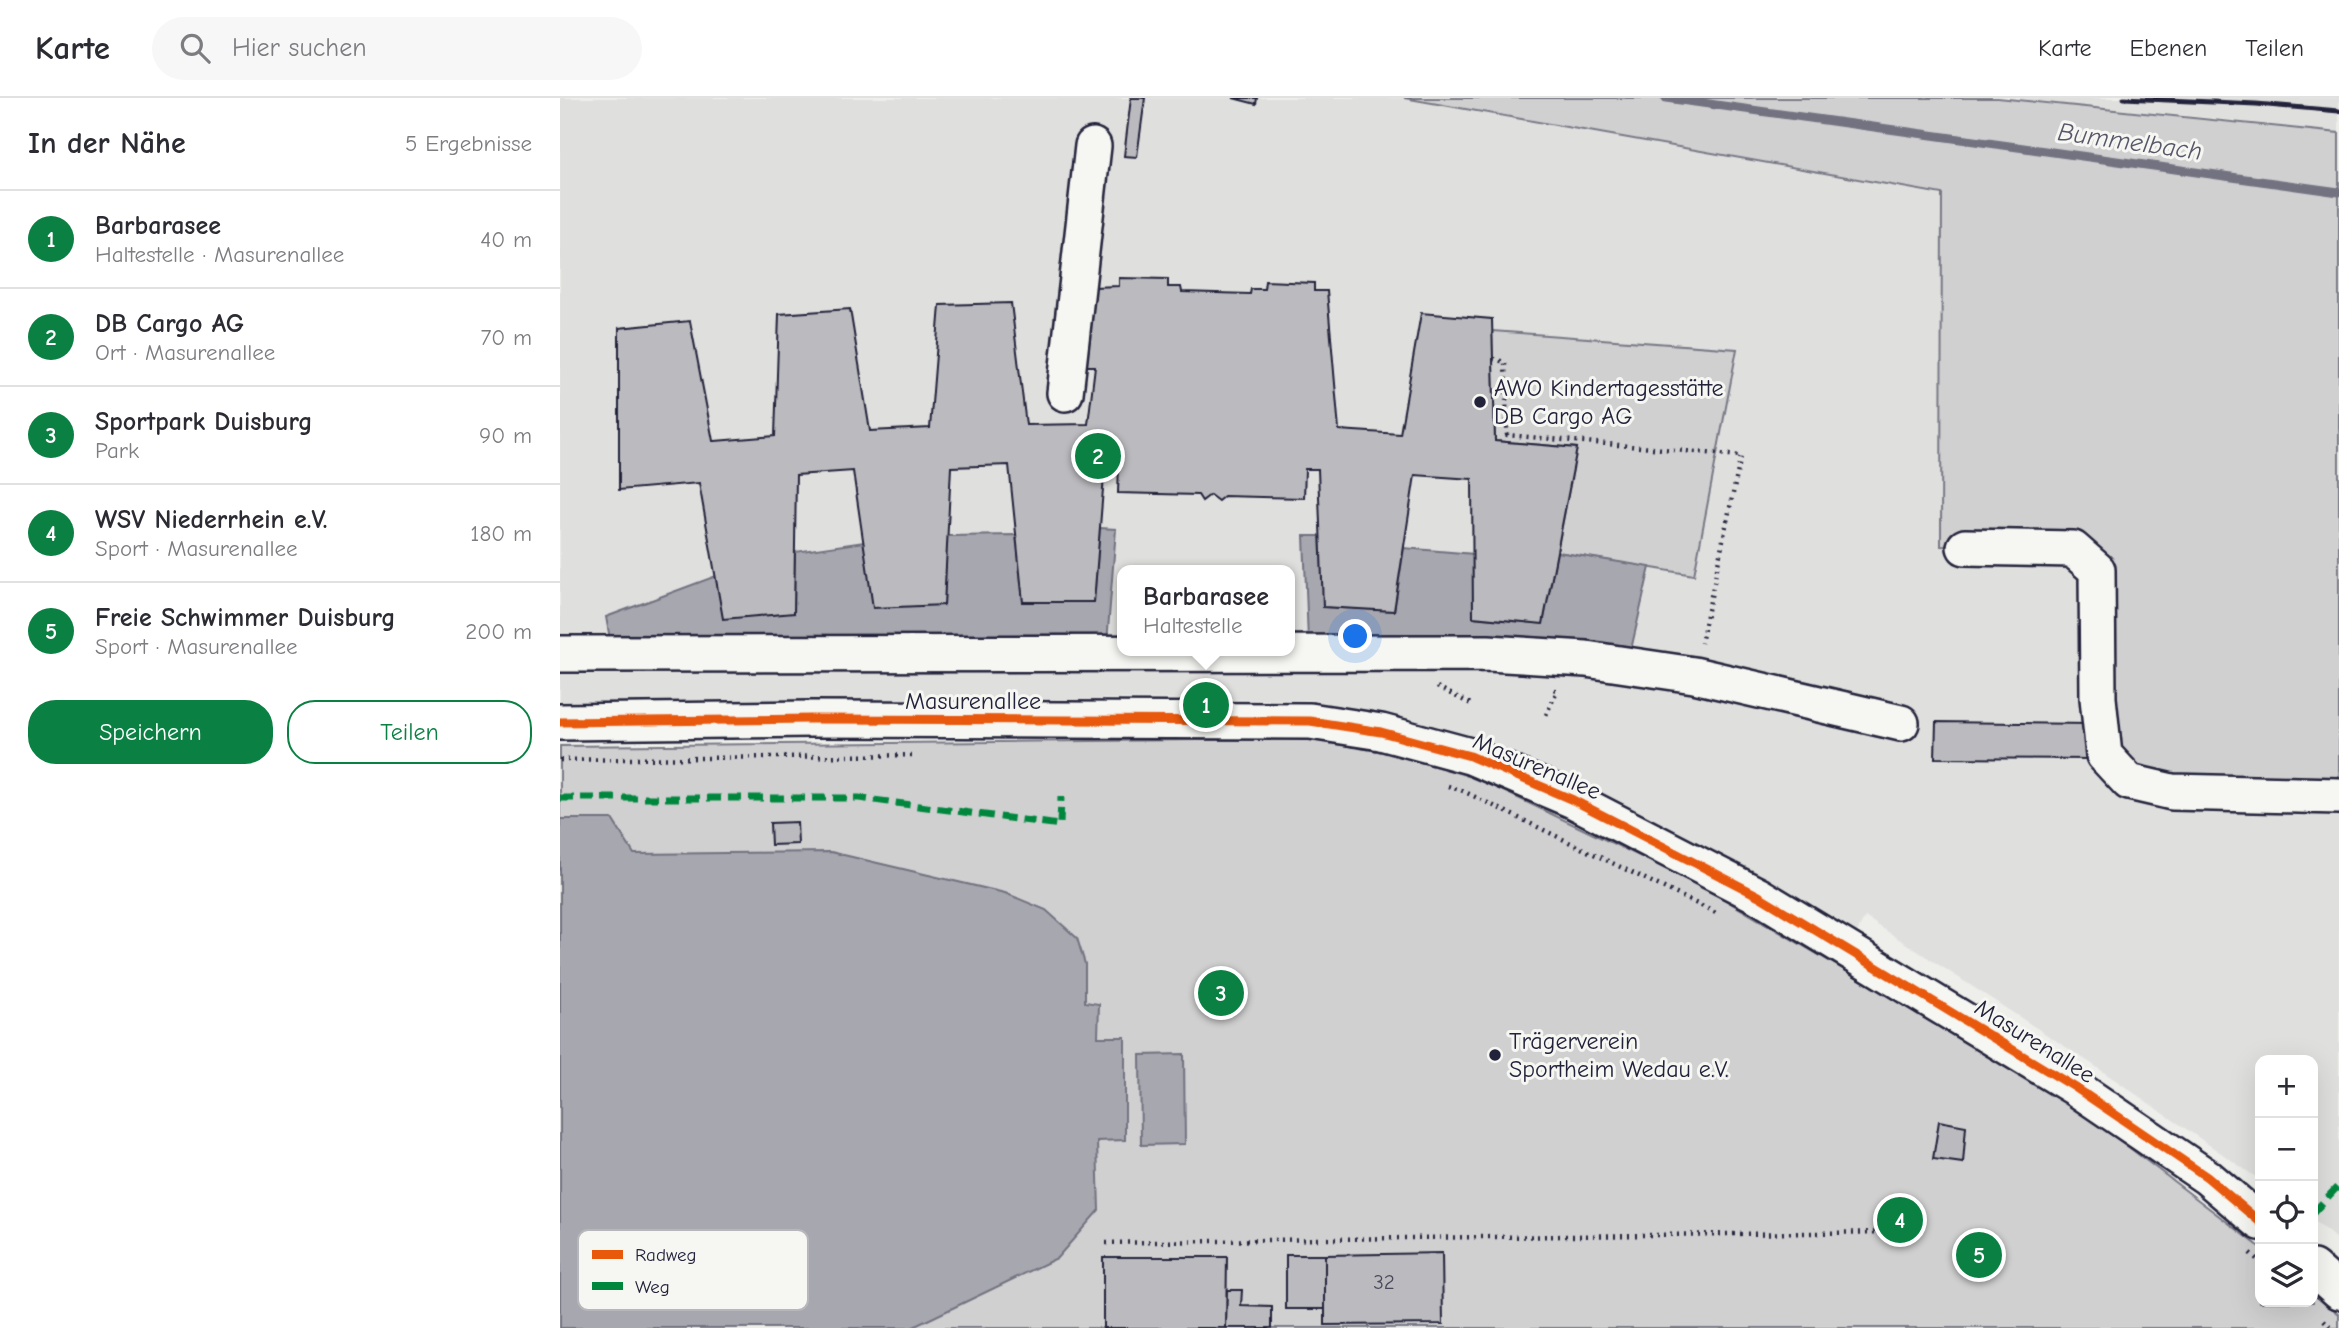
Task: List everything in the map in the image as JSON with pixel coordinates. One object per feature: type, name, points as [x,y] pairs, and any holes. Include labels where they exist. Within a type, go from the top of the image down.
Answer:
[{"type":"street","points":[[1065,393],[1093,146]]},
{"type":"street","points":[[1965,547],[2073,549],[2097,570],[2098,698],[2104,755],[2129,782],[2172,792],[2339,796]]},
{"type":"street","points":[[1295,652],[1458,652],[1586,659],[1694,675],[1902,723]]},
{"type":"street","points":[[560,654],[1117,653]]},
{"type":"street","name":"Masurenallee","points":[[560,722],[811,719],[1310,721],[1381,732],[1470,756],[1573,800],[1759,896],[2076,1088],[2207,1177],[2254,1237]]},
{"type":"street","points":[[2318,1272],[2339,1291]]},
{"type":"path","points":[[1493,359],[1506,362],[1507,435],[1741,456],[1694,675]]},
{"type":"path","points":[[560,760],[921,754]]},
{"type":"path","points":[[1439,784],[1464,791],[1725,918]]},
{"type":"path","points":[[1106,1243],[1893,1232]]},
{"type":"shaded area","points":[[560,98],[1404,98],[1942,194],[1941,546],[2073,549],[2339,796],[2339,1241],[2318,1224],[2318,1055],[2255,1055],[2255,1177],[2092,1064],[1865,917],[1854,938],[1472,741],[1413,722],[1311,700],[1100,699],[1098,706],[560,706]]},
{"type":"shaded area","points":[[1404,98],[1998,98],[2339,133],[2339,796],[2172,792],[2104,755],[2097,570],[2072,549],[1941,546],[1942,194]]},
{"type":"shaded area","points":[[1998,98],[2339,98],[2339,133],[2220,119]]},
{"type":"shaded area","points":[[1492,331],[1737,349],[1694,575],[1557,552],[1577,448],[1495,441]]},
{"type":"shaded area","points":[[1100,528],[1116,529],[1107,643],[610,639],[606,617],[716,576],[794,613],[795,552],[864,542],[944,605],[947,536],[1016,535],[1023,602],[1094,602]]},
{"type":"shaded area","points":[[1304,536],[1320,536],[1324,607],[1394,611],[1404,548],[1474,554],[1473,617],[1543,624],[1557,552],[1650,567],[1630,654],[1308,641]]},
{"type":"shaded area","points":[[1308,739],[1389,753],[1476,778],[1698,884],[2068,1101],[2255,1243],[2255,1307],[2318,1307],[2318,1296],[2339,1314],[2339,1328],[560,1328],[560,746]]},
{"type":"shaded area","points":[[560,819],[612,819],[634,854],[831,852],[1005,893],[1046,910],[1077,938],[1085,964],[1085,1002],[1099,1004],[1098,1037],[1125,1037],[1125,1140],[1097,1141],[1099,1210],[1057,1258],[911,1328],[560,1328]]},
{"type":"shaded area","points":[[1184,1054],[1185,1144],[1141,1145],[1140,1055]]},
{"type":"building","points":[[1131,98],[1145,98],[1137,157],[1124,156]]},
{"type":"building","points":[[1233,98],[1257,98],[1256,104]]},
{"type":"building","points":[[1119,278],[1168,279],[1168,287],[1181,287],[1182,292],[1250,294],[1251,289],[1264,289],[1265,281],[1314,283],[1314,291],[1327,291],[1339,430],[1400,434],[1421,313],[1492,319],[1495,441],[1577,448],[1543,624],[1473,617],[1472,479],[1415,475],[1394,611],[1323,607],[1318,469],[1305,469],[1304,498],[1224,496],[1218,501],[1210,495],[1202,501],[1198,495],[1118,493],[1119,464],[1105,464],[1094,602],[1023,602],[1009,465],[951,467],[944,605],[873,608],[853,471],[796,475],[794,613],[723,619],[699,483],[619,490],[619,328],[690,321],[715,441],[775,436],[779,314],[850,309],[870,431],[930,428],[940,305],[1011,303],[1026,425],[1088,424],[1095,366],[1083,366],[1093,287],[1119,286]]},
{"type":"building","points":[[1936,722],[2092,724],[2091,759],[1935,758]]},
{"type":"building","points":[[797,822],[798,844],[771,845],[770,823]]},
{"type":"building","points":[[1939,1121],[1966,1126],[1963,1163],[1933,1159]]},
{"type":"building","points":[[1442,1253],[1443,1324],[1325,1325],[1325,1255]]},
{"type":"building","points":[[1286,1255],[1325,1255],[1325,1309],[1286,1309]]},
{"type":"building","points":[[1103,1257],[1227,1257],[1226,1328],[1103,1328]]},
{"type":"building","points":[[1227,1290],[1242,1290],[1241,1306],[1272,1307],[1272,1328],[1226,1328]]},
{"type":"waterway","name":"Bummelbach","points":[[1666,98],[2339,192]]},
{"type":"railway","points":[[2124,98],[2339,111]]},
{"type":"marked path","points":[[560,798],[859,798],[1060,825],[1061,797]]},
{"type":"marked path","points":[[2318,1208],[2339,1185]]},
{"type":"cycle path","points":[[560,722],[811,719],[1310,721],[1381,732],[1470,756],[1573,800],[1759,896],[2076,1088],[2207,1177],[2255,1218]]},
{"type":"place","name":"AWO Kindertagesstätte DB Cargo AG","points":[[1480,402]]},
{"type":"place","name":"DB Cargo AG","points":[[1098,456]]},
{"type":"place","name":"Barbarasee","points":[[1206,705]]},
{"type":"place","name":"Sportpark Duisburg","points":[[1221,993]]},
{"type":"place","name":"Trägerverein Sportheim Wedau e.V.","points":[[1495,1055]]},
{"type":"place","name":"WSV Niederrhein e.V.","points":[[1900,1220]]},
{"type":"place","name":"Freie Schwimmer Duisburg","points":[[1979,1255]]}]
